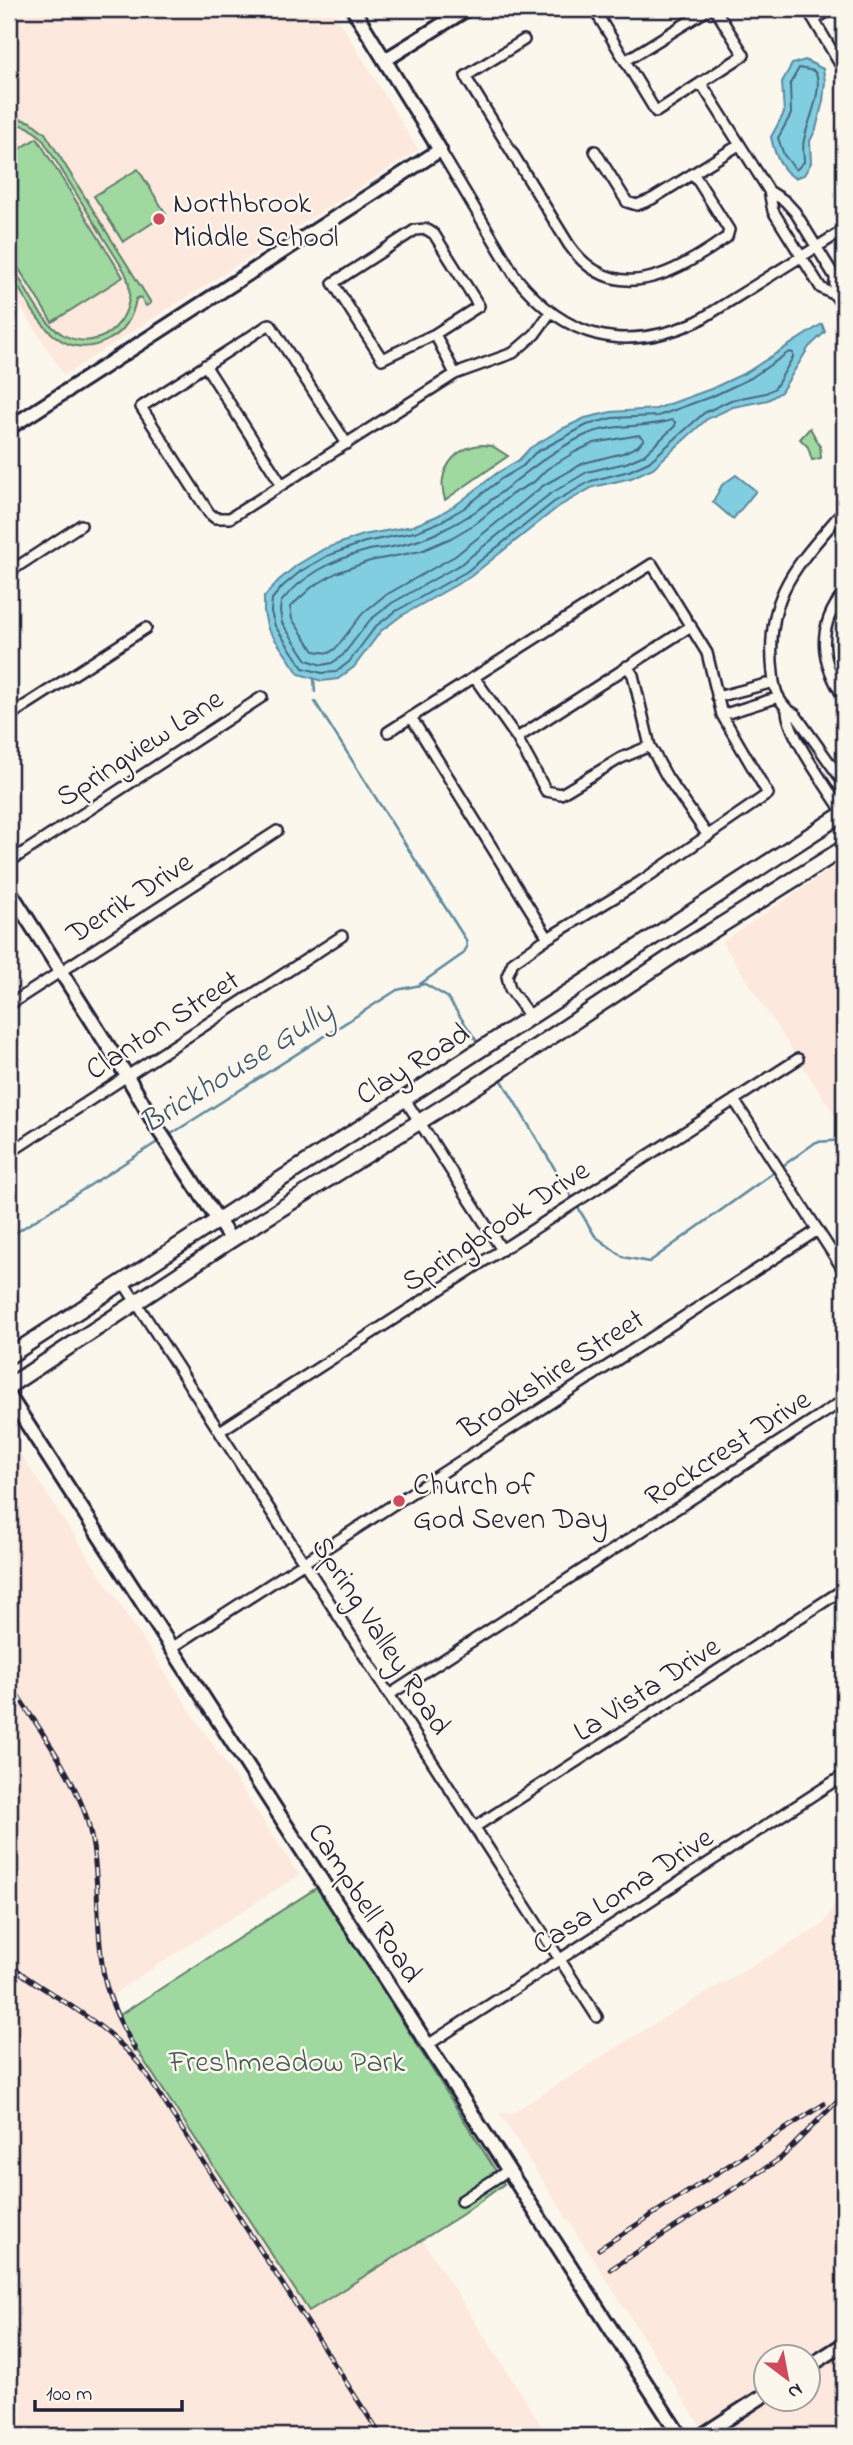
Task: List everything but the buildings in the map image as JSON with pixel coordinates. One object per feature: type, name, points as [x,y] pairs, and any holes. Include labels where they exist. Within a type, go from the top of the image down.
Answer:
[{"type":"main road","name":"Clay Road","points":[[9,1356],[844,814]]},
{"type":"main road","name":"Clay Road","points":[[9,1386],[232,1240],[421,1122],[683,949],[844,848]]},
{"type":"main road","points":[[672,927],[683,949]]},
{"type":"street","points":[[353,9],[515,276],[530,295],[550,313],[573,327],[615,339],[655,336],[677,330],[698,321],[844,230]]},
{"type":"street","points":[[385,60],[467,9]]},
{"type":"street","points":[[594,9],[656,112],[744,55],[715,9]]},
{"type":"street","points":[[625,61],[709,9]]},
{"type":"street","points":[[807,9],[844,71]]},
{"type":"street","points":[[814,20],[831,9]]},
{"type":"street","points":[[524,40],[467,76],[468,81],[569,245],[586,264],[615,278],[645,280],[673,270],[727,237],[729,230],[693,173]]},
{"type":"street","points":[[701,83],[769,191],[773,211],[821,288],[835,295],[844,308]]},
{"type":"street","points":[[595,150],[627,202],[637,205],[644,204],[739,145]]},
{"type":"street","points":[[9,428],[440,150]]},
{"type":"street","points":[[769,191],[793,210],[817,247],[835,277],[835,295]]},
{"type":"street","points":[[426,229],[434,234],[479,306],[435,334],[382,359],[333,283],[415,230],[426,229]]},
{"type":"street","points":[[346,444],[270,324],[141,407],[209,513],[223,520],[230,518],[282,485],[346,444],[455,374],[513,353],[535,334],[550,313]]},
{"type":"street","points":[[435,334],[455,374]]},
{"type":"street","points":[[205,365],[282,485]]},
{"type":"street","points":[[844,510],[799,563],[779,598],[773,618],[770,651],[779,697],[844,783]]},
{"type":"street","points":[[9,572],[81,525]]},
{"type":"street","points":[[388,732],[652,564],[707,653],[722,715],[768,794],[640,882],[513,962],[507,976],[510,989],[531,1018]]},
{"type":"street","points":[[844,593],[835,604],[824,633],[826,661],[833,681],[844,698]]},
{"type":"street","points":[[517,738],[691,625]]},
{"type":"street","points":[[9,716],[146,628]]},
{"type":"street","points":[[627,666],[633,675],[650,746],[667,777],[708,836]]},
{"type":"street","points":[[474,677],[517,738],[546,791],[561,794],[621,758],[650,746]]},
{"type":"street","points":[[716,697],[774,682]]},
{"type":"street","name":"Springview Lane","points":[[9,862],[262,697]]},
{"type":"street","points":[[722,715],[779,697]]},
{"type":"street","points":[[787,710],[787,720],[794,734],[844,814]]},
{"type":"street","points":[[411,717],[548,938]]},
{"type":"street","name":"Derrik Drive","points":[[9,1005],[277,831]]},
{"type":"street","points":[[9,890],[156,1126],[232,1240]]},
{"type":"street","name":"Clanton Street","points":[[9,1153],[342,936]]},
{"type":"street","name":"Springbrook Drive","points":[[220,1431],[798,1059]]},
{"type":"street","points":[[404,1098],[502,1250]]},
{"type":"street","points":[[734,1100],[844,1271]]},
{"type":"street","name":"Brookshire Street","points":[[170,1648],[818,1230]]},
{"type":"street","name":"Spring Valley Road","points":[[123,1282],[597,2017]]},
{"type":"street","name":"Campbell Road","points":[[9,1396],[680,2436]]},
{"type":"street","name":"Rockcrest Drive","points":[[389,1695],[844,1400]]},
{"type":"street","name":"La Vista Drive","points":[[475,1827],[844,1589]]},
{"type":"street","name":"Casa Loma Drive","points":[[426,2046],[844,1775]]},
{"type":"street","points":[[461,2201],[507,2171]]},
{"type":"street","points":[[822,2358],[844,2344]]},
{"type":"street","points":[[701,2436],[752,2403]]},
{"type":"shaded area","name":"Northbrook Middle School","points":[[9,9],[332,9],[418,150],[64,375],[9,288]]},
{"type":"shaded area","points":[[844,861],[844,1117],[834,1114],[722,942]]},
{"type":"shaded area","points":[[9,1437],[299,1875],[114,1993],[118,2016],[308,2311],[422,2239],[548,2436],[9,2436]]},
{"type":"shaded area","points":[[844,1892],[844,2436],[707,2436],[499,2113],[511,2114],[667,2016],[823,1925]]},
{"type":"green space","points":[[9,116],[31,122],[45,133],[151,303],[146,306],[140,297],[136,299],[128,322],[110,339],[91,346],[75,346],[60,340],[36,316],[9,271],[9,260],[46,320],[62,334],[77,340],[92,340],[116,327],[129,302],[125,272],[41,137],[28,127],[9,122]]},
{"type":"green space","points":[[37,138],[123,277],[52,322],[9,253],[9,156]]},
{"type":"green space","points":[[138,169],[166,214],[123,242],[94,196]]},
{"type":"green space","points":[[810,428],[820,446],[821,458],[812,460],[808,447],[800,439]]},
{"type":"green space","points":[[482,445],[492,446],[508,456],[445,500],[443,480],[449,463],[463,451]]},
{"type":"green space","name":"Freshmeadow Park","points":[[318,1887],[504,2184],[463,2214],[309,2311],[131,2041],[118,2016]]},
{"type":"water","points":[[805,60],[823,69],[825,81],[816,129],[810,141],[811,163],[804,175],[795,178],[782,165],[771,137],[784,113],[782,82],[792,64]]},
{"type":"water","points":[[822,324],[825,332],[809,347],[781,392],[768,400],[733,407],[707,419],[653,468],[631,478],[593,487],[558,507],[470,577],[401,616],[381,631],[354,667],[338,679],[322,681],[299,674],[268,629],[264,597],[297,565],[324,549],[363,535],[413,526],[437,516],[519,460],[530,448],[562,429],[585,418],[611,412],[656,409],[711,389],[747,372]]},
{"type":"water","points":[[736,475],[756,491],[733,519],[713,502],[722,485]]},
{"type":"waterway","points":[[314,679],[315,692]]},
{"type":"waterway","points":[[315,702],[466,940],[467,947],[463,954],[420,984]]},
{"type":"waterway","name":"Brickhouse Gully","points":[[168,1136],[397,990],[425,984],[447,997],[476,1040]]},
{"type":"waterway","name":"Brickhouse Gully","points":[[501,1079],[595,1236],[623,1257],[649,1262],[816,1142],[844,1140]]},
{"type":"waterway","name":"Brickhouse Gully","points":[[9,1237],[159,1141]]},
{"type":"railway","points":[[9,1682],[62,1764],[86,1816],[94,1855],[99,1936],[106,1986],[135,2049]]},
{"type":"railway","points":[[9,1961],[25,1976],[102,2028],[141,2066],[381,2436]]},
{"type":"railway","points":[[611,2269],[781,2158],[844,2094]]},
{"type":"railway","points":[[599,2249],[824,2104]]},
{"type":"place","name":"Northbrook Middle School","points":[[159,219]]},
{"type":"place","name":"Church of God Seven Day","points":[[399,1501]]}]
